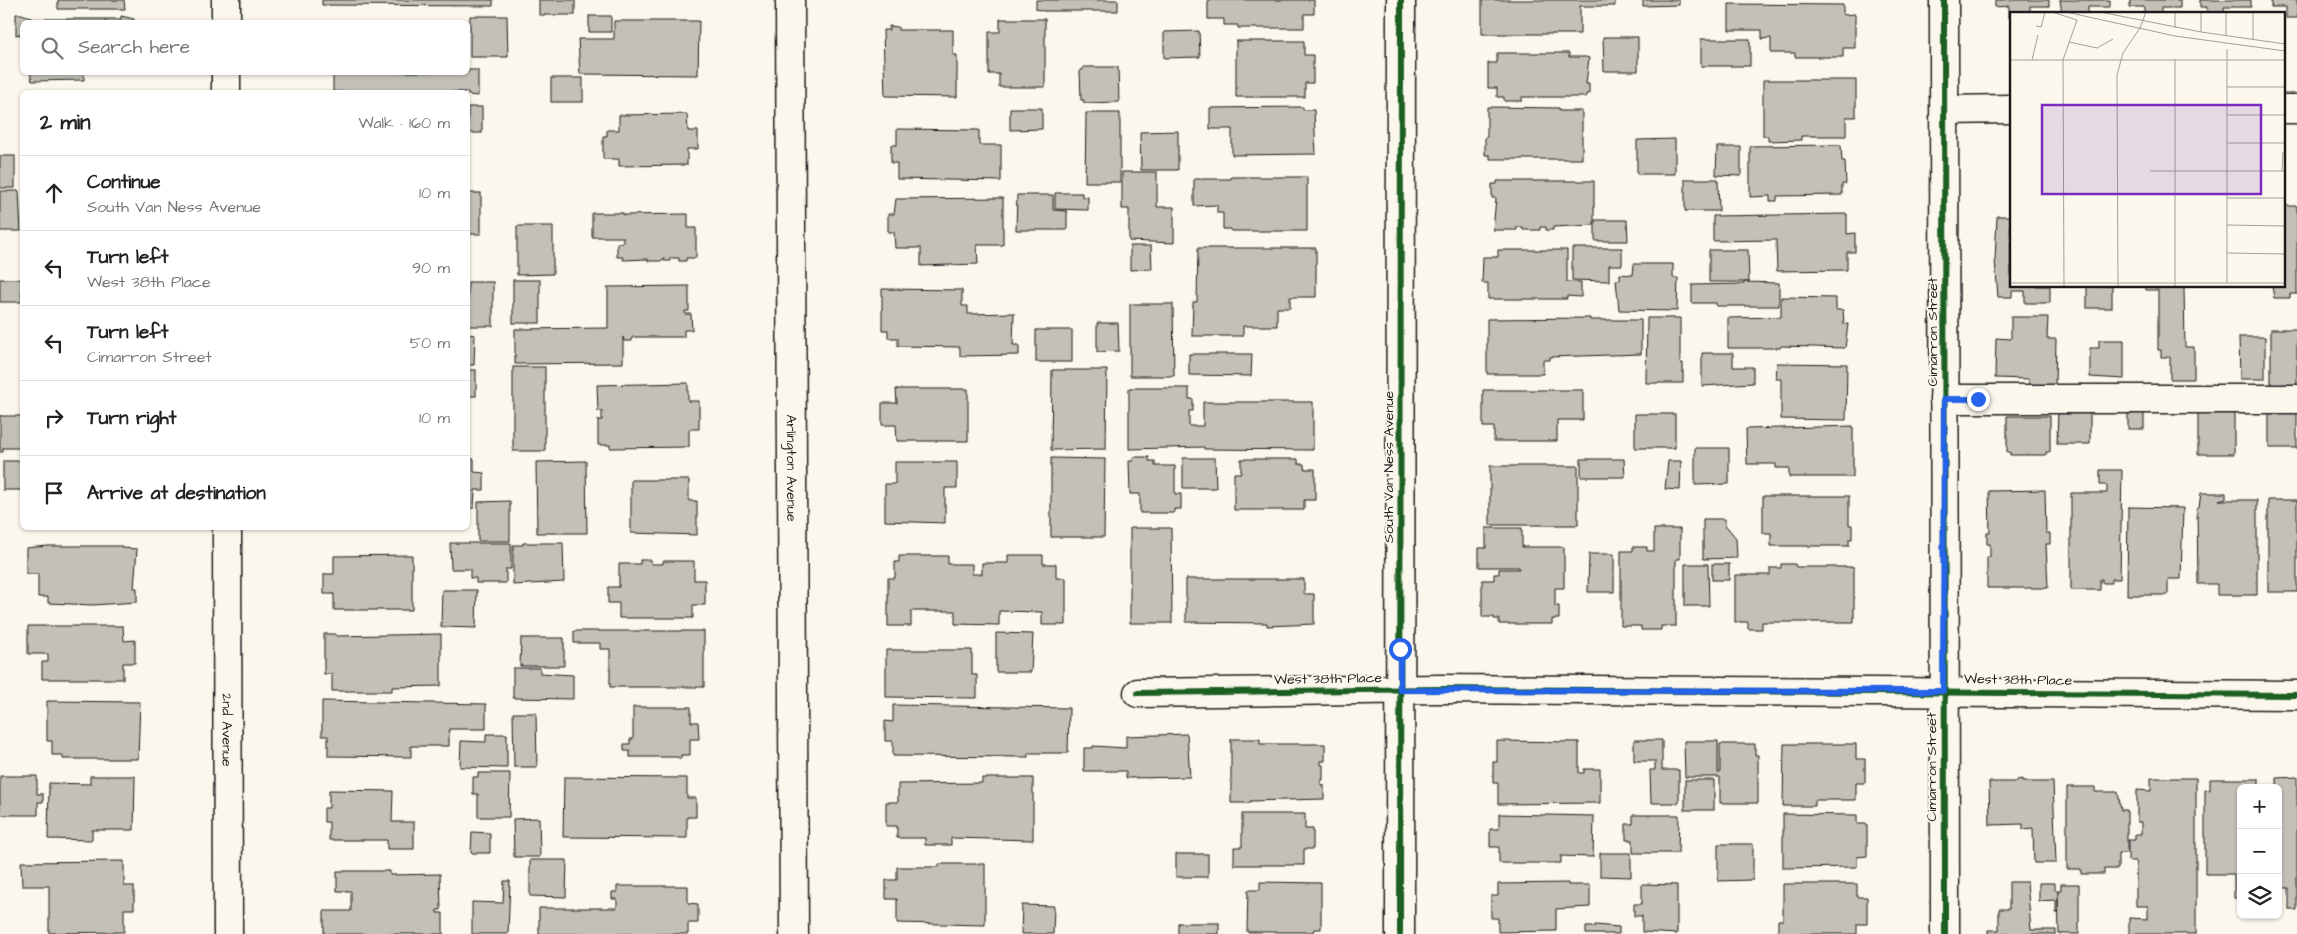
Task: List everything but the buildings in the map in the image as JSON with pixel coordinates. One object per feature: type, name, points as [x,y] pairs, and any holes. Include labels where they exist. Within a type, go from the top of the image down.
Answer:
[{"type":"street","points":[[226,0],[226,20]]},
{"type":"street","name":"Arlington Avenue","points":[[790,0],[794,934]]},
{"type":"street","name":"South Van Ness Avenue","points":[[1400,934],[1401,0]]},
{"type":"street","name":"Cimarron Street","points":[[1944,0],[1946,110],[1943,691],[1945,934]]},
{"type":"street","points":[[226,75],[226,90]]},
{"type":"street","points":[[2284,109],[2297,109]]},
{"type":"street","points":[[1946,110],[2010,110]]},
{"type":"street","points":[[1944,399],[2297,399]]},
{"type":"street","name":"2nd Avenue","points":[[227,530],[228,934]]},
{"type":"street","name":"West 38th Place","points":[[1138,693],[1400,690],[1943,691],[2297,695]]},
{"type":"cycle path","points":[[1400,934],[1401,0]]},
{"type":"cycle path","points":[[1944,0],[1945,934]]},
{"type":"cycle path","points":[[1138,693],[1440,689],[2297,695]]},
{"type":"route","points":[[1400,649],[1400,690],[1943,691],[1944,399],[1978,399]]}]
